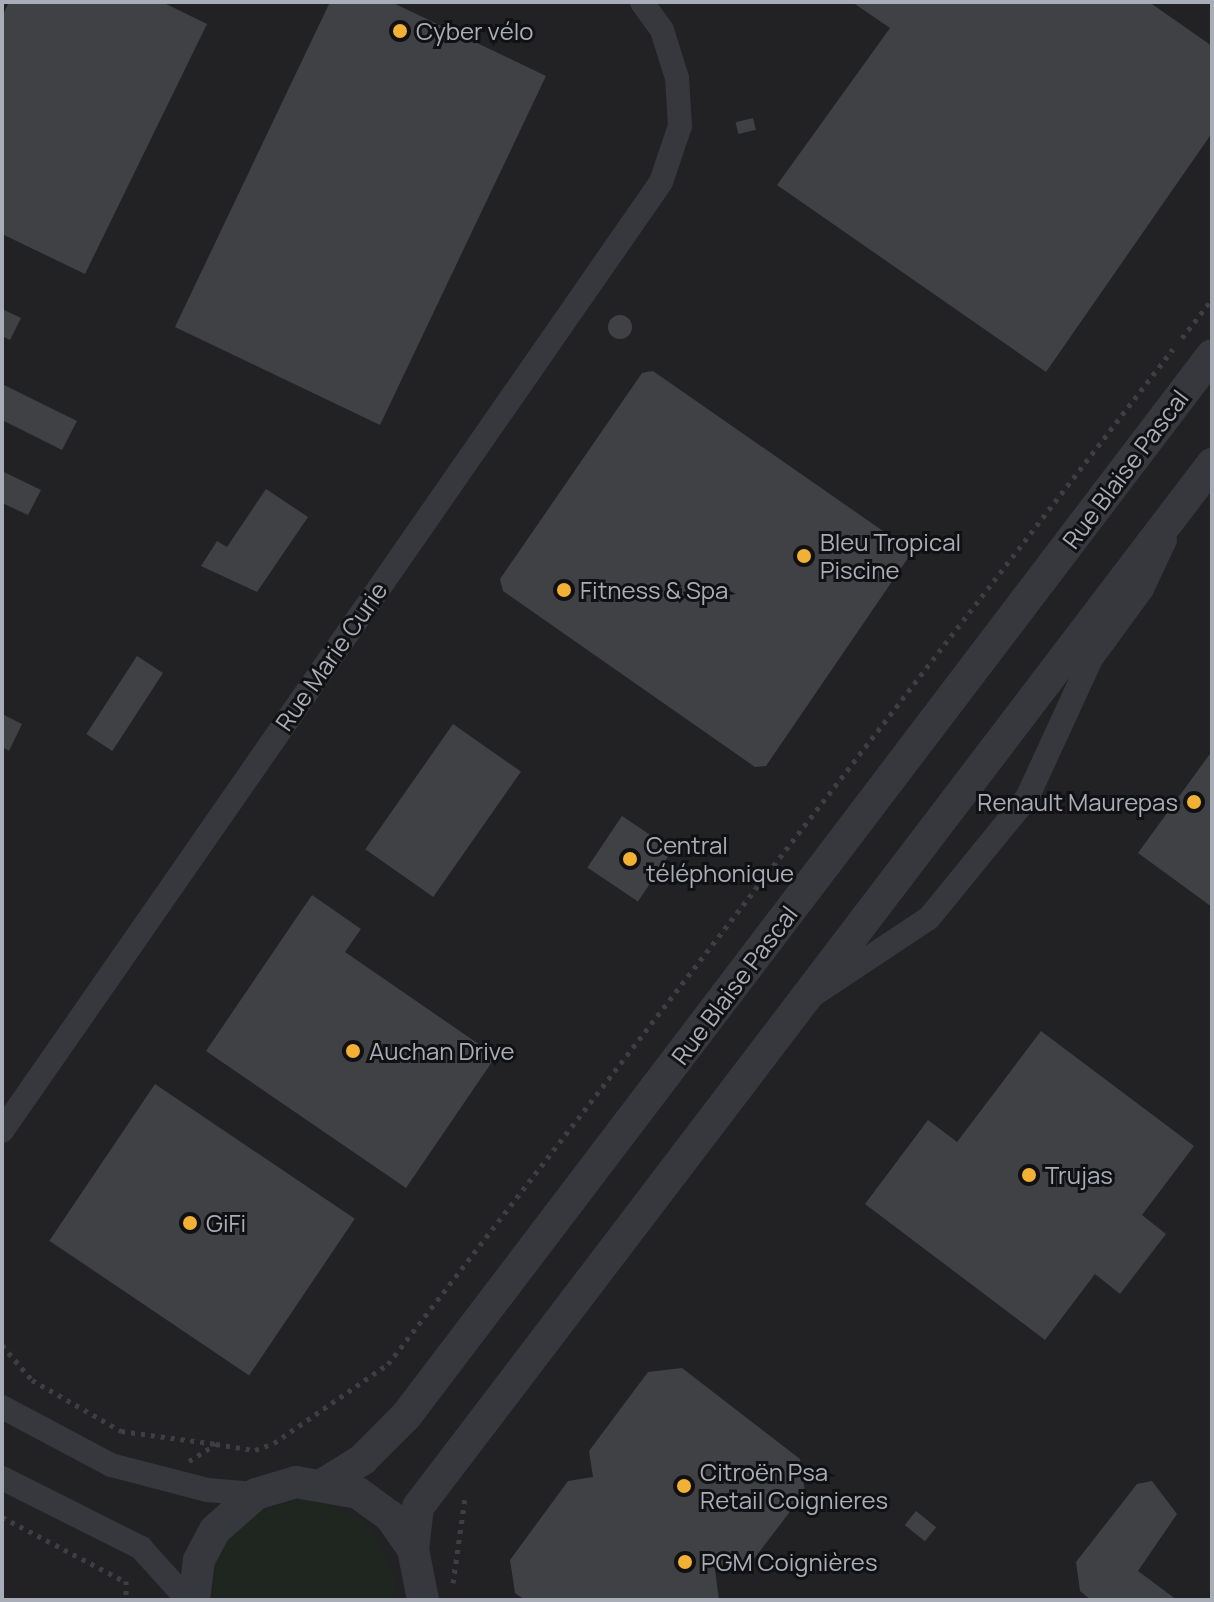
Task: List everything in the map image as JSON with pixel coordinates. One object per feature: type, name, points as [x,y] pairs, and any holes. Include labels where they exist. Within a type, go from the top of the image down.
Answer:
[{"type":"street","name":"Rue Marie Curie","points":[[2,1131],[661,182],[680,126],[677,78],[662,30],[642,2]]},
{"type":"street","name":"Rue Blaise Pascal","points":[[325,1483],[362,1460],[406,1416],[1212,355]]},
{"type":"street","points":[[423,1600],[413,1549],[418,1507],[1212,464]]},
{"type":"street","points":[[805,1000],[929,918],[1027,798],[1091,659],[1142,589],[1179,509]]},
{"type":"street","points":[[2,1407],[111,1465],[207,1490],[256,1494],[296,1482],[325,1483],[358,1493],[390,1516],[413,1549]]},
{"type":"street","points":[[2,1478],[141,1548],[188,1600]]},
{"type":"street","points":[[194,1600],[199,1560],[215,1530],[256,1494]]},
{"type":"path","points":[[2,1345],[32,1380],[121,1431],[255,1450],[274,1443],[388,1364],[1212,299]]},
{"type":"path","points":[[187,1465],[216,1444]]},
{"type":"path","points":[[451,1600],[466,1487]]},
{"type":"path","points":[[2,1517],[126,1582]]},
{"type":"path","points":[[126,1574],[126,1600]]},
{"type":"shaded area","points":[[2,2],[1212,2],[1212,1600],[2,1600]]},
{"type":"shaded area","points":[[307,1497],[363,1519],[394,1571],[395,1600],[212,1600],[215,1562],[229,1536],[250,1514]]},
{"type":"building","points":[[9,2],[162,2],[207,24],[85,274],[2,234],[2,17]]},
{"type":"building","points":[[330,2],[391,2],[546,76],[380,425],[175,327]]},
{"type":"building","points":[[852,2],[1149,2],[1212,46],[1212,133],[1046,372],[777,185],[890,28]]},
{"type":"building","points":[[753,118],[756,130],[738,134],[736,122]]},
{"type":"building","points":[[2,309],[21,318],[10,340],[2,336]]},
{"type":"building","points":[[620,315],[628,319],[632,327],[628,335],[620,339],[612,335],[608,327],[612,319]]},
{"type":"building","points":[[653,371],[906,547],[908,558],[766,766],[755,767],[503,591],[500,579],[642,373]]},
{"type":"building","points":[[2,384],[77,421],[62,450],[2,420]]},
{"type":"building","points":[[2,471],[41,490],[28,515],[2,503]]},
{"type":"building","points":[[266,489],[308,517],[257,592],[201,566],[217,541],[227,547]]},
{"type":"building","points":[[137,656],[163,673],[112,751],[86,734]]},
{"type":"building","points":[[2,714],[22,724],[9,751],[2,747]]},
{"type":"building","points":[[453,724],[521,772],[433,897],[365,849]]},
{"type":"building","name":"Renault Maurepas","points":[[1212,751],[1212,907],[1138,853]]},
{"type":"building","name":"Central téléphonique","points":[[622,816],[673,850],[638,902],[587,867]]},
{"type":"building","points":[[312,895],[361,929],[345,952],[496,1056],[406,1188],[206,1051]]},
{"type":"building","name":"Trujas","points":[[1041,1031],[1194,1146],[1142,1215],[1166,1234],[1120,1294],[1095,1274],[1045,1340],[865,1204],[928,1120],[957,1142]]},
{"type":"building","points":[[155,1084],[355,1219],[249,1375],[49,1241]]},
{"type":"building","name":"Citroën Psa Retail Coignieres","points":[[682,1368],[800,1459],[805,1492],[747,1568],[715,1570],[719,1600],[525,1600],[515,1593],[510,1560],[568,1481],[593,1477],[589,1451],[648,1372]]},
{"type":"building","points":[[1152,1481],[1177,1514],[1138,1571],[1177,1600],[1091,1600],[1080,1591],[1076,1562],[1137,1484]]},
{"type":"building","points":[[916,1511],[936,1527],[925,1541],[905,1525]]},
{"type":"place","name":"Cyber vélo","points":[[400,31]]},
{"type":"place","name":"Bleu Tropical Piscine","points":[[804,556]]},
{"type":"place","name":"Fitness & Spa","points":[[564,590]]},
{"type":"place","name":"Renault Maurepas","points":[[1194,802]]},
{"type":"place","name":"Central téléphonique","points":[[630,859]]},
{"type":"place","name":"Auchan Drive","points":[[353,1051]]},
{"type":"place","name":"Trujas","points":[[1029,1175]]},
{"type":"place","name":"GiFi","points":[[190,1223]]},
{"type":"place","name":"Citroën Psa Retail Coignieres","points":[[684,1486]]},
{"type":"place","name":"PGM Coignières","points":[[685,1562]]}]
